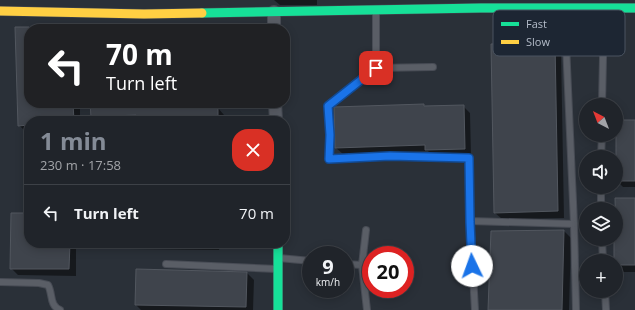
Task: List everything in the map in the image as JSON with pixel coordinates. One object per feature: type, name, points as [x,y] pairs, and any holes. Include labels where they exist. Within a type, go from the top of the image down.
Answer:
[{"type":"street","points":[[0,11],[144,14],[517,8],[635,8]]},
{"type":"street","points":[[274,12],[274,24]]},
{"type":"street","points":[[278,248],[278,310]]},
{"type":"lane","points":[[376,10],[376,68]]},
{"type":"lane","points":[[567,56],[574,224],[576,310]]},
{"type":"lane","points":[[602,98],[603,56]]},
{"type":"lane","points":[[433,67],[376,68],[328,106],[330,135],[329,159],[390,156],[469,158],[470,222],[475,310]]},
{"type":"lane","points":[[470,222],[574,224]]},
{"type":"lane","points":[[364,246],[366,230]]},
{"type":"lane","points":[[277,258],[302,260]]},
{"type":"lane","points":[[166,264],[277,269]]},
{"type":"lane","points":[[354,265],[362,265]]},
{"type":"lane","points":[[0,282],[39,283],[48,285],[53,304],[60,310]]},
{"type":"lane","points":[[366,298],[367,310]]},
{"type":"lane","points":[[605,298],[606,310]]},
{"type":"building","points":[[15,27],[24,27],[24,108],[73,108],[74,116],[24,116],[24,125],[18,126]]},
{"type":"building","points":[[491,44],[493,44],[493,56],[555,56],[558,211],[494,213]]},
{"type":"building","points":[[424,104],[424,106],[464,105],[465,149],[425,150],[425,145],[335,148],[334,107]]},
{"type":"building","points":[[90,108],[218,108],[218,116],[91,116]]},
{"type":"building","points":[[623,120],[635,120],[635,181],[623,181],[623,150],[616,150],[616,142],[623,142]]},
{"type":"building","points":[[615,198],[635,198],[635,265],[623,265],[623,254],[614,254],[614,246],[623,246],[623,202],[615,202]]},
{"type":"building","points":[[11,213],[24,213],[24,248],[70,248],[69,269],[10,269]]},
{"type":"building","points":[[564,230],[562,310],[488,310],[491,231]]},
{"type":"building","points":[[136,269],[247,272],[246,307],[135,305]]},
{"type":"traffic: fast","points":[[202,13],[481,8],[635,8]]},
{"type":"traffic: fast","points":[[278,248],[278,310]]},
{"type":"traffic: slow","points":[[0,11],[144,14],[202,13]]},
{"type":"route","points":[[376,68],[328,106],[330,135],[329,159],[390,156],[469,158],[472,266]]}]
